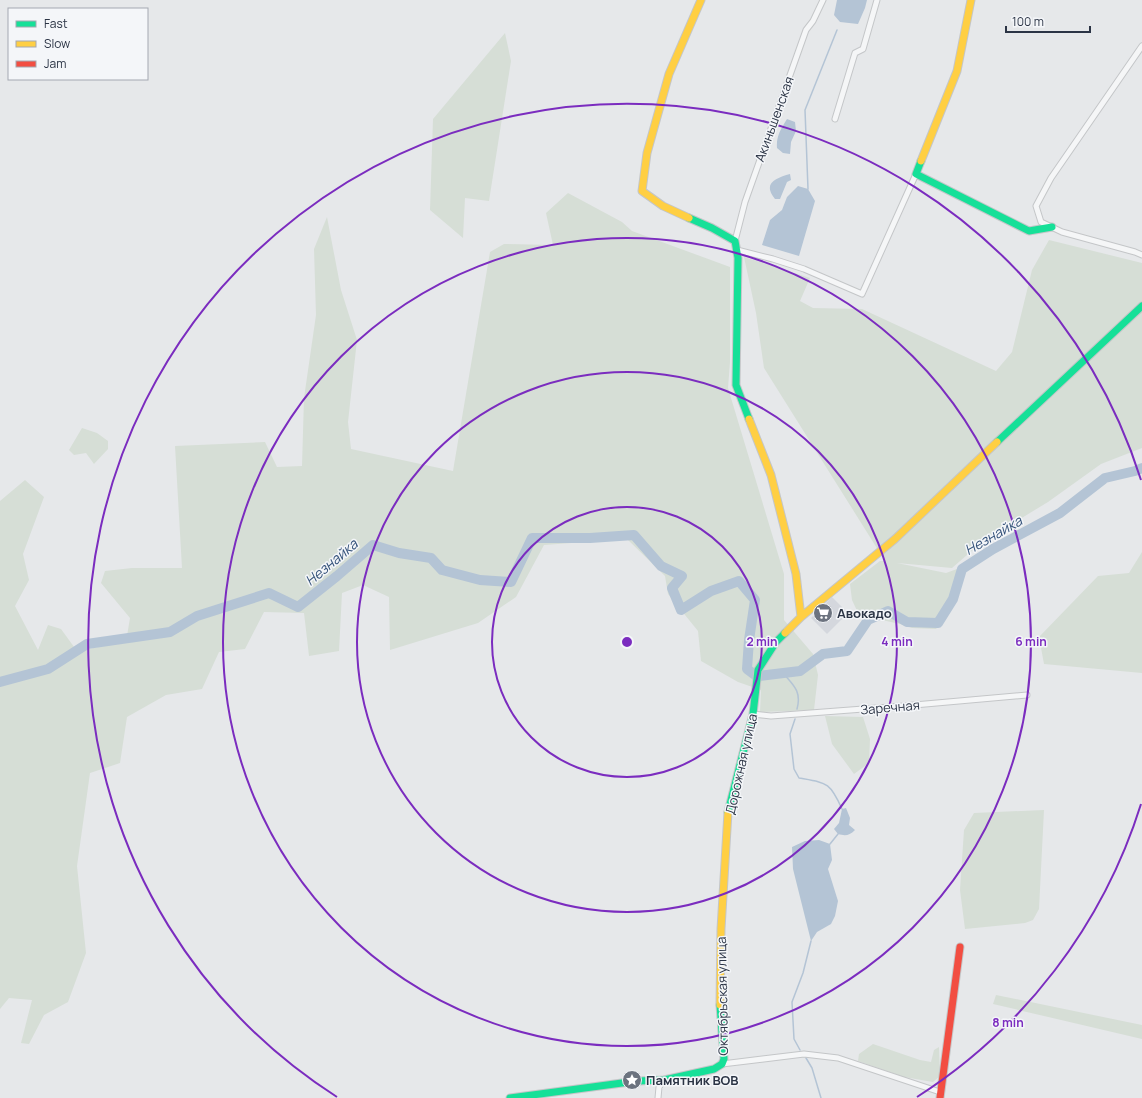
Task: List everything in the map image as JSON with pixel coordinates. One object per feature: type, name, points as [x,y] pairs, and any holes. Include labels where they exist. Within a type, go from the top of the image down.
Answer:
[{"type":"street","points":[[701,0],[669,74],[647,154],[642,191],[652,200],[721,232],[735,241],[738,258],[736,385],[771,475],[796,574],[802,617]]},
{"type":"street","name":"Акиньшенская","points":[[735,241],[745,202],[806,30],[813,21],[823,0]]},
{"type":"street","points":[[835,119],[855,53],[863,50],[877,0]]},
{"type":"street","points":[[737,250],[804,269],[862,294],[916,174],[957,71],[971,0]]},
{"type":"street","points":[[1142,46],[1051,178],[1036,206],[1041,222],[1062,232],[1142,255]]},
{"type":"street","points":[[916,174],[1029,231],[1052,227]]},
{"type":"street","points":[[802,617],[895,539],[1142,306]]},
{"type":"street","name":"Дорожная улица","points":[[721,929],[728,810],[753,714],[758,670],[776,642],[802,617]]},
{"type":"street","name":"Заречная","points":[[753,714],[771,716],[1027,695]]},
{"type":"street","name":"Октябрьская улица","points":[[510,1098],[664,1080],[714,1069],[722,1064],[724,1059],[720,998],[721,929]]},
{"type":"street","points":[[722,1064],[804,1054],[831,1057],[838,1058],[940,1095],[960,947]]},
{"type":"street","points":[[658,1098],[659,1087],[664,1080]]},
{"type":"shaded area","points":[[505,33],[511,61],[489,201],[465,198],[463,238],[430,210],[433,119]]},
{"type":"shaded area","points":[[568,193],[622,222],[632,231],[730,267],[730,362],[728,388],[784,574],[784,620],[813,654],[818,675],[814,710],[760,712],[761,690],[738,682],[701,661],[698,631],[668,594],[665,576],[627,539],[544,545],[516,597],[478,623],[390,650],[389,597],[363,585],[342,593],[339,651],[309,656],[304,613],[264,612],[245,649],[219,652],[202,689],[166,695],[127,717],[120,763],[90,773],[77,866],[86,953],[68,1002],[44,1015],[29,1044],[21,1043],[32,1000],[9,998],[0,1009],[0,501],[25,480],[44,497],[23,554],[29,580],[15,606],[38,650],[48,625],[61,629],[77,651],[126,642],[130,618],[101,583],[105,571],[132,568],[182,568],[175,446],[265,442],[277,467],[302,466],[304,398],[316,315],[314,249],[327,217],[341,290],[357,340],[348,422],[351,449],[453,471],[490,252],[504,244],[553,245],[546,213]]},
{"type":"shaded area","points":[[1049,240],[1142,263],[1142,448],[1101,464],[1048,502],[982,542],[952,568],[897,563],[946,573],[957,569],[965,571],[951,609],[936,629],[912,628],[859,615],[852,600],[850,584],[880,561],[885,561],[764,368],[756,313],[744,257],[810,278],[800,301],[813,308],[862,309],[996,371],[1012,352],[1032,270]]},
{"type":"shaded area","points":[[82,428],[97,433],[108,441],[108,449],[94,464],[86,453],[74,455],[69,450]]},
{"type":"shaded area","points":[[1142,552],[1142,673],[1044,664],[1039,637],[1098,576],[1129,573]]},
{"type":"shaded area","points":[[832,597],[848,613],[827,634],[811,618]]},
{"type":"shaded area","points":[[825,716],[863,717],[870,739],[869,763],[854,774],[832,744]]},
{"type":"shaded area","points":[[1044,810],[1039,909],[1033,920],[1025,923],[965,929],[960,890],[964,830],[974,813]]},
{"type":"shaded area","points":[[996,995],[1142,1025],[1142,1039],[993,1004]]},
{"type":"shaded area","points":[[873,1044],[920,1060],[931,1062],[934,1050],[939,1047],[940,1076],[933,1082],[904,1077],[858,1061],[859,1054]]},
{"type":"water","points":[[837,0],[867,0],[858,24],[840,22],[834,15]]},
{"type":"water","points":[[787,119],[795,122],[796,131],[791,142],[790,154],[783,153],[777,148],[778,136]]},
{"type":"water","points":[[790,174],[791,180],[787,182],[780,199],[775,199],[771,193],[770,185],[776,179]]},
{"type":"water","points":[[798,186],[808,189],[815,201],[799,256],[762,245],[770,220],[782,210],[787,197]]},
{"type":"water","points":[[846,808],[850,818],[849,825],[855,830],[847,835],[838,834],[834,829],[839,823],[842,809]]},
{"type":"water","points":[[819,840],[830,844],[832,860],[828,869],[838,901],[835,916],[831,924],[817,932],[811,941],[793,869],[792,847],[805,841]]},
{"type":"waterway","points":[[808,189],[805,110],[837,30]]},
{"type":"waterway","name":"Незнайка","points":[[759,676],[800,671],[823,654],[847,651],[868,620],[888,611],[907,622],[938,623],[953,599],[962,569],[993,549],[1060,513],[1105,478],[1142,468]]},
{"type":"waterway","name":"Незнайка","points":[[0,682],[48,669],[87,644],[170,632],[197,616],[269,593],[298,607],[373,545],[399,553],[431,558],[442,570],[480,580],[511,582],[532,538],[590,538],[634,535],[661,566],[682,576],[672,588],[681,610],[711,591],[739,581],[755,600],[749,640],[747,669],[755,675]]},
{"type":"waterway","points":[[783,673],[796,689],[798,697],[797,709]]},
{"type":"waterway","points":[[795,719],[790,734],[794,769],[799,778],[822,783],[831,789],[842,809]]},
{"type":"waterway","points":[[830,844],[838,834]]},
{"type":"waterway","points":[[800,1050],[794,1039],[792,1002],[803,973],[811,941]]},
{"type":"waterway","points":[[806,1058],[812,1068],[821,1098]]},
{"type":"traffic: fast","points":[[921,161],[916,174],[1029,231],[1052,227]]},
{"type":"traffic: fast","points":[[689,218],[712,228],[735,241],[738,258],[736,385],[749,419]]},
{"type":"traffic: fast","points":[[997,442],[1142,306]]},
{"type":"traffic: fast","points":[[728,812],[753,714],[758,670],[776,642],[785,633]]},
{"type":"traffic: fast","points":[[510,1098],[637,1081],[664,1080],[714,1069],[722,1064],[724,1059],[720,1005]]},
{"type":"traffic: slow","points":[[689,218],[663,206],[642,191],[647,153],[669,74],[701,0]]},
{"type":"traffic: slow","points":[[921,161],[957,71],[971,0]]},
{"type":"traffic: slow","points":[[749,419],[771,475],[796,574],[801,617],[785,633]]},
{"type":"traffic: slow","points":[[801,617],[895,539],[997,442]]},
{"type":"traffic: slow","points":[[720,1005],[721,929],[728,812]]},
{"type":"traffic: jam","points":[[940,1098],[960,947]]},
{"type":"place","name":"Авокадо","points":[[823,613]]},
{"type":"place","name":"Памятник ВОВ","points":[[632,1080]]}]
